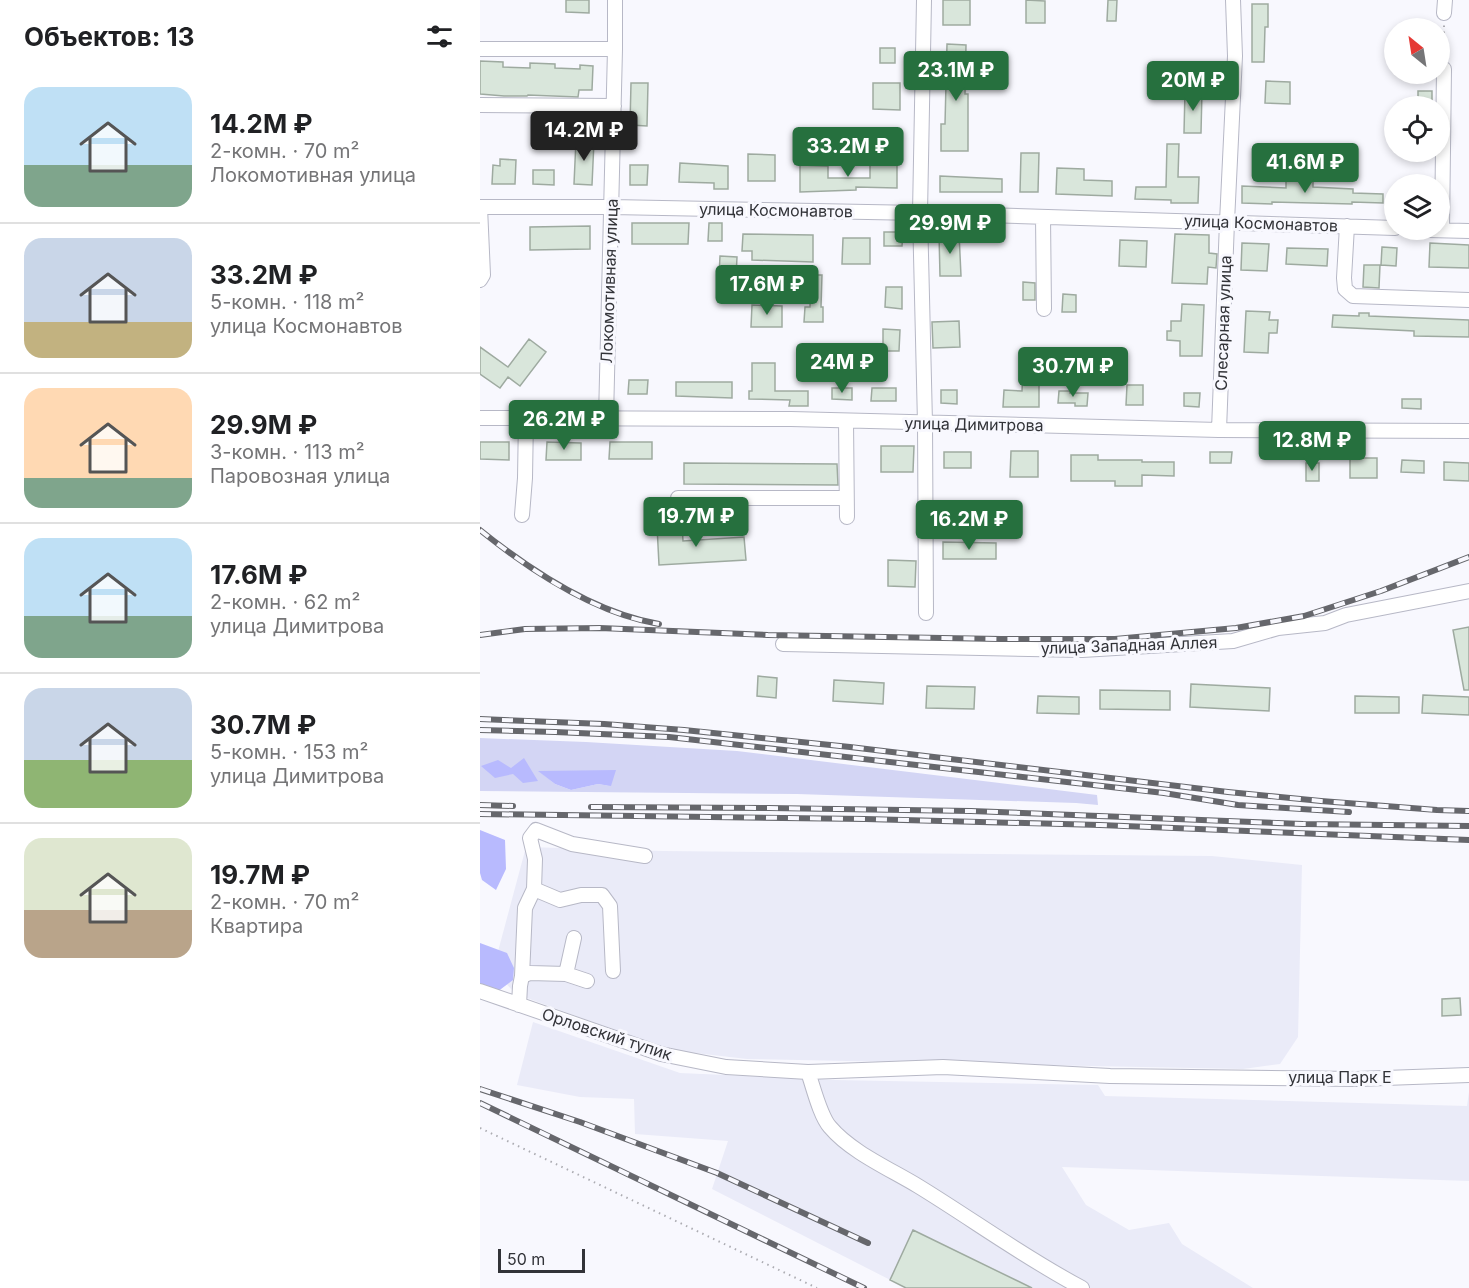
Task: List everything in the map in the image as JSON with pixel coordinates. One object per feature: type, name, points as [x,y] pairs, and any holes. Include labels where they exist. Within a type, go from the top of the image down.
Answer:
[{"type":"street","name":"Локомотивная улица","points":[[606,418],[615,0]]},
{"type":"street","points":[[924,0],[920,213],[925,423],[926,613]]},
{"type":"street","name":"Слесарная улица","points":[[1219,430],[1234,56],[1233,0]]},
{"type":"street","points":[[480,49],[615,49]]},
{"type":"street","points":[[1438,174],[1443,84]]},
{"type":"street","points":[[480,105],[614,106]]},
{"type":"street","points":[[480,207],[483,275],[480,280]]},
{"type":"street","name":"улица Космонавтов","points":[[480,207],[920,213],[1384,228]]},
{"type":"street","points":[[1042,217],[1044,309]]},
{"type":"street","points":[[1347,226],[1344,278],[1345,289],[1353,296],[1469,300]]},
{"type":"street","points":[[1450,230],[1469,231]]},
{"type":"street","name":"улица Димитрова","points":[[480,418],[846,421],[1219,430],[1469,431]]},
{"type":"street","points":[[522,515],[526,418]]},
{"type":"street","points":[[846,421],[847,517]]},
{"type":"street","points":[[678,498],[846,498]]},
{"type":"street","name":"улица Западная Аллея","points":[[783,644],[1083,650],[1233,641],[1278,628],[1325,623],[1346,615],[1469,591]]},
{"type":"street","points":[[519,1005],[525,908],[534,890],[535,859],[530,838],[536,830],[572,844],[645,856]]},
{"type":"street","points":[[534,890],[560,900],[581,895],[602,896],[610,906],[613,971]]},
{"type":"street","points":[[566,974],[574,938]]},
{"type":"street","points":[[522,976],[530,972],[566,974],[587,981]]},
{"type":"street","name":"Орловский тупик","points":[[480,991],[661,1054],[726,1067],[808,1072],[943,1067],[1110,1076],[1212,1076]]},
{"type":"street","points":[[808,1072],[828,1125],[845,1143],[919,1186],[1082,1288]]},
{"type":"street","name":"улица Парк Е","points":[[1212,1076],[1357,1079],[1469,1075]]},
{"type":"path","points":[[480,1129],[817,1288]]},
{"type":"shaded area","points":[[480,738],[737,751],[1097,795],[1098,805],[797,794],[480,791]],"holes":[[[539,771],[611,786],[598,784],[571,790],[555,784]]]},
{"type":"shaded area","points":[[524,758],[538,781],[523,783],[513,774],[495,778],[481,766],[498,760],[511,768]]},
{"type":"shaded area","points":[[616,770],[611,786],[598,784],[571,790],[555,784],[538,771]]},
{"type":"shaded area","points":[[480,830],[505,840],[506,869],[496,890],[482,880],[480,873]]},
{"type":"shaded area","points":[[526,847],[663,851],[1212,856],[1302,865],[1298,1037],[1280,1064],[1243,1069],[747,1059],[669,1050],[516,994],[493,970]]},
{"type":"shaded area","points":[[480,943],[507,953],[514,968],[513,980],[497,992],[480,986]]},
{"type":"shaded area","points":[[533,1022],[680,1073],[836,1080],[1098,1085],[1105,1096],[1467,1106],[1469,1092],[1469,1181],[1062,1167],[1086,1205],[1129,1230],[1169,1223],[1182,1244],[1253,1288],[906,1288],[712,1189],[728,1141],[635,1134],[634,1099],[580,1097],[517,1085]]},
{"type":"building","points":[[566,0],[589,0],[589,13],[566,12]]},
{"type":"building","points":[[943,0],[970,0],[970,25],[943,25]]},
{"type":"building","points":[[1026,0],[1045,1],[1045,23],[1026,23]]},
{"type":"building","points":[[1108,0],[1117,0],[1116,21],[1107,21]]},
{"type":"building","points":[[1252,4],[1268,4],[1264,62],[1252,62]]},
{"type":"building","points":[[947,44],[966,45],[965,94],[968,94],[968,151],[941,151],[941,124],[945,124]]},
{"type":"building","points":[[880,48],[895,48],[895,63],[880,63]]},
{"type":"building","points":[[480,61],[503,62],[503,67],[530,68],[530,63],[555,64],[555,68],[580,69],[580,65],[593,66],[592,90],[579,90],[578,97],[480,94]]},
{"type":"building","points":[[1266,81],[1290,82],[1290,104],[1265,103]]},
{"type":"building","points":[[631,83],[648,83],[647,126],[630,125]]},
{"type":"building","points":[[873,83],[900,83],[900,110],[873,109]]},
{"type":"building","points":[[1185,91],[1202,91],[1201,133],[1184,133]]},
{"type":"building","points":[[1418,91],[1432,91],[1432,96],[1418,96]]},
{"type":"building","points":[[576,140],[594,141],[592,185],[574,184]]},
{"type":"building","points":[[1167,144],[1179,144],[1178,177],[1199,177],[1198,203],[1135,199],[1136,187],[1166,187]]},
{"type":"building","points":[[1021,153],[1039,153],[1038,192],[1020,192]]},
{"type":"building","points":[[748,154],[775,155],[775,181],[748,181]]},
{"type":"building","points":[[500,159],[516,160],[515,184],[492,184],[493,165],[500,166]]},
{"type":"building","points":[[870,161],[897,161],[897,188],[856,187],[856,190],[800,192],[800,165],[828,166],[828,178],[870,178]]},
{"type":"building","points":[[680,163],[728,166],[728,189],[714,189],[714,183],[679,182]]},
{"type":"building","points":[[630,165],[648,165],[647,185],[630,185]]},
{"type":"building","points":[[1057,168],[1084,169],[1084,180],[1112,181],[1112,196],[1056,194]]},
{"type":"building","points":[[533,170],[554,170],[554,185],[533,184]]},
{"type":"building","points":[[940,176],[1002,179],[1002,192],[940,192]]},
{"type":"building","points":[[1286,176],[1313,177],[1313,187],[1353,189],[1353,193],[1383,194],[1383,203],[1242,203],[1242,186],[1286,188]]},
{"type":"building","points":[[632,223],[689,223],[688,244],[632,244]]},
{"type":"building","points":[[709,223],[722,223],[722,241],[708,241]]},
{"type":"building","points":[[590,226],[590,249],[530,250],[530,227]]},
{"type":"building","points":[[884,232],[903,232],[902,246],[884,246]]},
{"type":"building","points":[[959,233],[961,276],[940,276],[939,234]]},
{"type":"building","points":[[743,234],[813,235],[813,262],[752,260],[752,251],[742,251]]},
{"type":"building","points":[[1175,234],[1209,235],[1209,253],[1217,254],[1216,268],[1208,267],[1207,284],[1172,283]]},
{"type":"building","points":[[843,238],[870,238],[870,264],[842,264]]},
{"type":"building","points":[[1120,240],[1147,241],[1146,267],[1119,266]]},
{"type":"building","points":[[1242,243],[1269,244],[1267,271],[1241,270]]},
{"type":"building","points":[[1430,243],[1469,245],[1469,268],[1429,267]]},
{"type":"building","points":[[1382,247],[1397,248],[1396,266],[1381,265]]},
{"type":"building","points":[[1287,248],[1328,249],[1327,266],[1286,264]]},
{"type":"building","points":[[720,256],[737,257],[736,277],[719,276]]},
{"type":"building","points":[[1364,265],[1380,265],[1379,288],[1363,287]]},
{"type":"building","points":[[811,275],[822,275],[823,322],[804,322],[805,307],[810,307]]},
{"type":"building","points":[[1023,282],[1035,283],[1035,300],[1023,300]]},
{"type":"building","points":[[886,287],[902,287],[902,309],[885,307]]},
{"type":"building","points":[[1063,294],[1076,295],[1076,312],[1062,312]]},
{"type":"building","points":[[1182,304],[1204,305],[1202,356],[1180,356],[1180,341],[1167,340],[1167,331],[1171,331],[1171,321],[1181,321]]},
{"type":"building","points":[[752,305],[782,306],[782,327],[751,327]]},
{"type":"building","points":[[1246,311],[1270,312],[1269,320],[1278,320],[1277,333],[1269,333],[1268,353],[1244,352]]},
{"type":"building","points":[[1359,313],[1369,313],[1369,316],[1469,320],[1469,337],[1414,336],[1414,331],[1332,327],[1333,315],[1359,316]]},
{"type":"building","points":[[959,321],[960,347],[933,348],[932,322]]},
{"type":"building","points":[[883,329],[900,330],[899,351],[883,351]]},
{"type":"building","points":[[529,339],[546,352],[520,386],[508,377],[500,388],[480,374],[480,347],[508,367]]},
{"type":"building","points":[[752,363],[775,363],[775,391],[808,391],[808,406],[789,406],[790,400],[749,399],[749,391],[752,391]]},
{"type":"building","points":[[1023,369],[1039,369],[1039,407],[1003,407],[1004,390],[1022,391]]},
{"type":"building","points":[[629,380],[648,380],[647,394],[628,394]]},
{"type":"building","points":[[676,382],[732,382],[732,398],[676,396]]},
{"type":"building","points":[[1127,385],[1143,385],[1143,405],[1126,405]]},
{"type":"building","points":[[832,388],[852,388],[852,400],[832,399]]},
{"type":"building","points":[[872,388],[896,388],[896,401],[871,401]]},
{"type":"building","points":[[941,390],[957,390],[957,404],[941,403]]},
{"type":"building","points":[[1059,391],[1088,393],[1087,406],[1058,403]]},
{"type":"building","points":[[1184,393],[1200,393],[1199,407],[1184,406]]},
{"type":"building","points":[[1402,399],[1421,399],[1421,409],[1402,408]]},
{"type":"building","points":[[480,442],[509,442],[509,460],[480,459]]},
{"type":"building","points":[[547,442],[581,443],[581,460],[546,460]]},
{"type":"building","points":[[610,442],[652,442],[652,459],[609,459]]},
{"type":"building","points":[[881,446],[914,446],[913,472],[881,472]]},
{"type":"building","points":[[1011,451],[1038,451],[1038,477],[1010,477]]},
{"type":"building","points":[[944,452],[971,452],[971,468],[944,468]]},
{"type":"building","points":[[1210,452],[1232,452],[1231,463],[1210,463]]},
{"type":"building","points":[[1071,455],[1098,455],[1098,460],[1174,462],[1174,476],[1142,475],[1142,486],[1115,486],[1115,481],[1071,481]]},
{"type":"building","points":[[1350,458],[1377,458],[1377,478],[1350,478]]},
{"type":"building","points":[[1402,460],[1424,461],[1424,473],[1401,472]]},
{"type":"building","points":[[1444,462],[1469,463],[1469,481],[1444,480]]},
{"type":"building","points":[[684,463],[837,464],[838,485],[684,484]]},
{"type":"building","points":[[1306,463],[1319,463],[1319,481],[1306,481]]},
{"type":"building","points":[[682,524],[683,541],[744,537],[746,560],[659,565],[657,526]]},
{"type":"building","points":[[943,542],[996,543],[996,559],[943,559]]},
{"type":"building","points":[[888,560],[916,561],[915,587],[888,586]]},
{"type":"building","points":[[1469,627],[1469,690],[1464,690],[1453,630]]},
{"type":"building","points":[[758,676],[777,678],[776,698],[757,696]]},
{"type":"building","points":[[834,680],[884,683],[883,704],[833,701]]},
{"type":"building","points":[[1191,684],[1270,688],[1269,711],[1190,707]]},
{"type":"building","points":[[927,686],[975,687],[974,709],[926,708]]},
{"type":"building","points":[[1100,690],[1170,691],[1170,710],[1100,709]]},
{"type":"building","points":[[1423,695],[1469,697],[1469,715],[1422,713]]},
{"type":"building","points":[[1038,696],[1079,697],[1079,714],[1037,713]]},
{"type":"building","points":[[1355,696],[1399,697],[1399,713],[1355,713]]},
{"type":"building","points":[[1460,998],[1461,1015],[1442,1016],[1442,999]]},
{"type":"building","points":[[913,1230],[1032,1288],[906,1288],[890,1280]]},
{"type":"railway","points":[[480,530],[520,560],[564,588],[611,610],[659,624]]},
{"type":"railway","points":[[480,635],[525,629],[600,628],[768,635],[1115,639],[1236,628],[1304,616],[1381,591],[1469,557]]},
{"type":"railway","points":[[480,719],[684,730],[850,747],[1228,792],[1469,811]]},
{"type":"railway","points":[[480,730],[669,737],[1164,793],[1238,805],[1349,812]]},
{"type":"railway","points":[[480,805],[513,806]]},
{"type":"railway","points":[[591,807],[971,811],[1303,824],[1469,826]]},
{"type":"railway","points":[[480,814],[865,819],[1100,825],[1469,840]]},
{"type":"railway","points":[[480,1089],[580,1122],[717,1173],[868,1243]]},
{"type":"railway","points":[[480,1103],[864,1288]]}]
